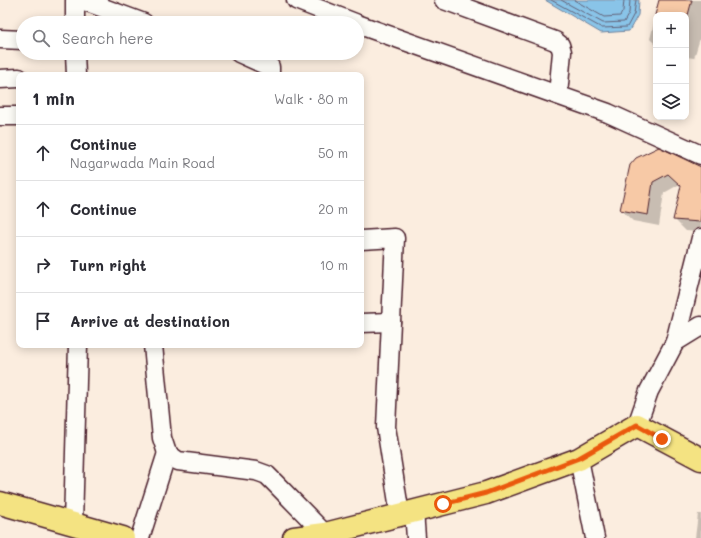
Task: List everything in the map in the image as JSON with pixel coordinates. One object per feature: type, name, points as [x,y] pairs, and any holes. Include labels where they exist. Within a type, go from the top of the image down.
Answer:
[{"type":"main road","points":[[294,538],[325,536],[486,493],[579,458],[637,425],[701,459]]},
{"type":"main road","points":[[0,503],[123,538]]},
{"type":"street","points":[[75,0],[75,16]]},
{"type":"street","points":[[82,0],[125,16]]},
{"type":"street","points":[[296,0],[338,16]]},
{"type":"street","points":[[444,0],[555,41],[560,45],[562,52],[558,95]]},
{"type":"street","points":[[364,26],[608,113],[701,155]]},
{"type":"street","points":[[0,39],[16,40]]},
{"type":"street","points":[[72,72],[74,60]]},
{"type":"street","points":[[254,60],[270,67],[270,72]]},
{"type":"street","points":[[0,79],[16,78]]},
{"type":"street","points":[[0,116],[16,116]]},
{"type":"street","points":[[364,240],[395,238],[386,427],[407,513],[416,538]]},
{"type":"street","points":[[637,425],[649,391],[675,342],[701,238]]},
{"type":"street","points":[[364,323],[391,322]]},
{"type":"street","points":[[675,342],[701,326]]},
{"type":"street","points":[[73,524],[78,348]]},
{"type":"street","points":[[153,348],[162,438],[168,453],[178,461],[256,471],[267,475],[325,536]]},
{"type":"street","points":[[140,538],[168,453]]},
{"type":"street","points":[[579,458],[594,538]]},
{"type":"water","points":[[545,0],[639,0],[638,15],[629,31],[601,33]]},
{"type":"building","points":[[659,0],[692,0],[689,12],[656,12]]},
{"type":"building","points":[[659,147],[701,167],[700,222],[673,220],[681,186],[668,174],[653,182],[648,215],[620,210],[630,165],[636,158]]},
{"type":"route","points":[[443,504],[486,493],[579,458],[637,425],[662,439]]}]
